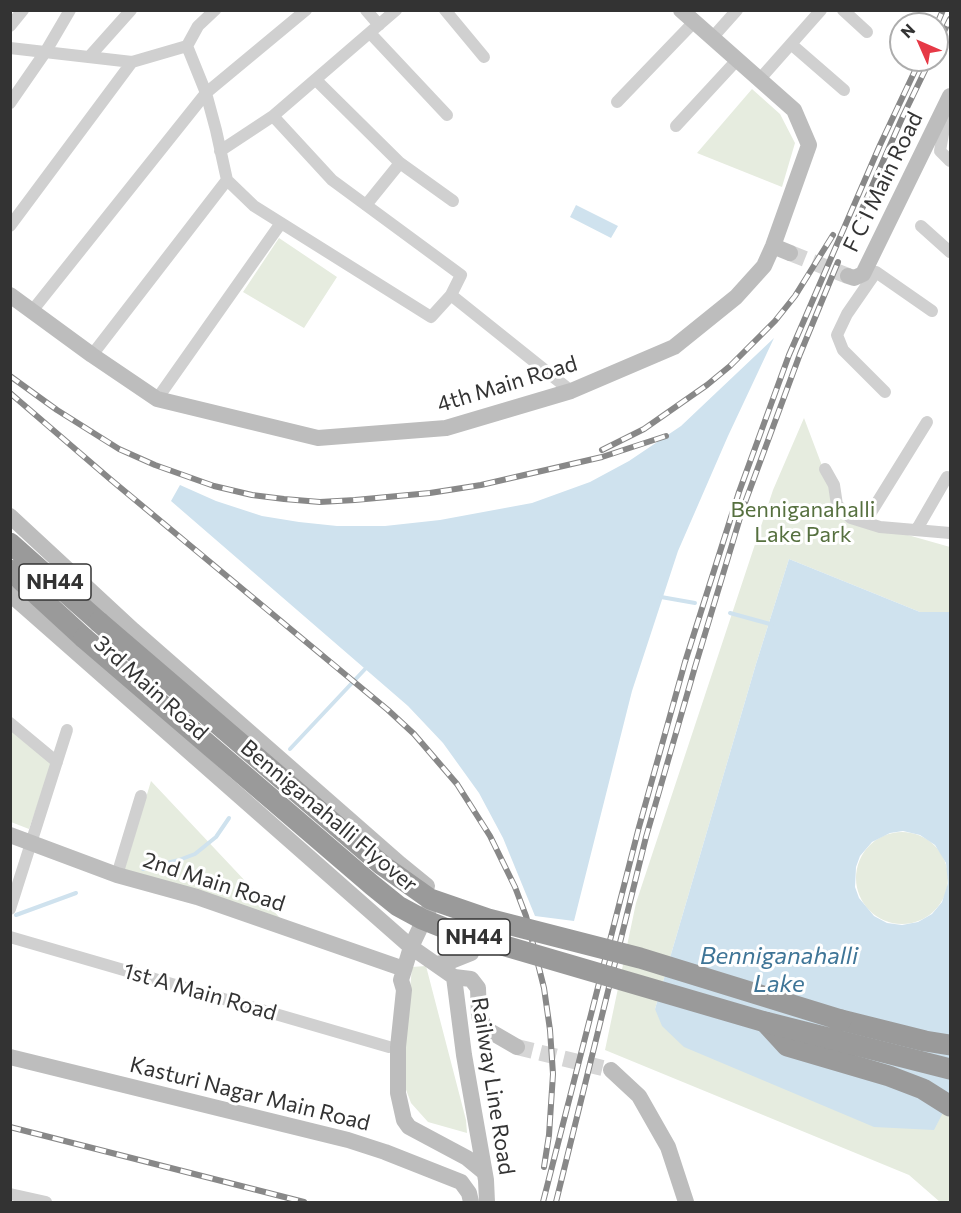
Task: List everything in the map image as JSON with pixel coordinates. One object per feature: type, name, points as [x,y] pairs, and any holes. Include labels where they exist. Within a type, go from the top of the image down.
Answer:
[{"type":"highway","name":"Benniganahalli Flyover","points":[[10,543],[382,865],[430,899],[488,919],[640,958],[841,1020],[925,1041],[951,1045]]},
{"type":"highway","name":"Benniganahalli Flyover","points":[[10,570],[84,638],[372,885],[398,906],[422,919],[447,929],[765,1022],[951,1069]]},
{"type":"highway","points":[[765,1022],[787,1046],[889,1076],[923,1089],[951,1106]]},
{"type":"street","points":[[10,26],[23,10]]},
{"type":"street","points":[[10,103],[46,51],[70,10]]},
{"type":"street","points":[[89,57],[131,10]]},
{"type":"street","points":[[10,48],[132,62],[187,46],[198,26],[215,10]]},
{"type":"street","points":[[32,311],[206,93],[306,10]]},
{"type":"street","points":[[366,10],[374,29],[447,115]]},
{"type":"street","points":[[220,151],[273,116],[396,10]]},
{"type":"street","points":[[445,10],[484,57]]},
{"type":"street","points":[[712,38],[737,10]]},
{"type":"street","points":[[759,80],[821,10]]},
{"type":"street","points":[[843,10],[867,32]]},
{"type":"street","points":[[617,102],[687,16]]},
{"type":"street","name":"4th Main Road","points":[[10,294],[92,355],[157,399],[318,438],[446,428],[572,391],[675,347],[736,297],[764,266],[809,145],[794,110],[687,16]]},
{"type":"street","points":[[791,45],[844,90]]},
{"type":"street","points":[[187,46],[206,93],[227,180],[254,206],[431,317],[451,295],[461,275],[332,180],[273,116]]},
{"type":"street","points":[[676,126],[737,60]]},
{"type":"street","points":[[10,226],[132,62]]},
{"type":"street","points":[[316,80],[400,163],[453,201]]},
{"type":"street","points":[[950,97],[940,151],[951,161]]},
{"type":"street","name":"F C I Main Road","points":[[851,277],[862,274],[950,97]]},
{"type":"street","points":[[366,205],[400,163]]},
{"type":"street","points":[[92,355],[227,180]]},
{"type":"street","points":[[157,399],[281,223]]},
{"type":"street","points":[[921,226],[951,252]]},
{"type":"street","points":[[773,246],[790,253]]},
{"type":"street","points":[[885,392],[843,350],[837,335],[847,314],[876,272],[932,311]]},
{"type":"street","points":[[851,277],[858,298]]},
{"type":"street","points":[[451,295],[572,391]]},
{"type":"street","points":[[865,522],[927,422]]},
{"type":"street","points":[[825,469],[834,484],[837,506],[851,518],[880,527],[951,533]]},
{"type":"street","points":[[917,529],[947,477]]},
{"type":"street","points":[[10,516],[142,638],[400,864],[436,892],[475,909],[476,922],[471,953],[436,964]]},
{"type":"street","name":"3rd Main Road","points":[[10,594],[411,947],[454,977],[471,979],[478,988],[480,1016],[486,1029],[517,1047]]},
{"type":"street","points":[[10,723],[57,762]]},
{"type":"street","points":[[10,909],[67,730]]},
{"type":"street","points":[[117,875],[141,796]]},
{"type":"street","name":"2nd Main Road","points":[[10,835],[117,875],[196,897],[403,974]]},
{"type":"street","points":[[436,892],[411,947],[403,974],[404,990],[398,1047],[399,1093],[404,1120],[409,1126],[467,1158],[484,1172]]},
{"type":"street","name":"1st A Main Road","points":[[10,937],[389,1047]]},
{"type":"street","name":"Railway Line Road","points":[[454,977],[464,1055],[486,1180],[487,1203]]},
{"type":"street","name":"Kasturi Nagar Main Road","points":[[10,1057],[348,1140],[461,1182],[470,1198]]},
{"type":"street","points":[[611,1070],[639,1096],[668,1147],[686,1203]]},
{"type":"street","points":[[10,1194],[46,1203]]},
{"type":"green space","points":[[752,89],[780,114],[795,143],[782,187],[697,153]]},
{"type":"green space","points":[[279,238],[337,277],[304,328],[243,292]]},
{"type":"green space","name":"Benniganahalli Lake Park","points":[[804,418],[841,516],[950,547],[950,612],[920,612],[789,559],[655,1009],[950,1099],[950,1202],[940,1202],[909,1175],[605,1050],[636,903],[773,490]]},
{"type":"green space","points":[[10,730],[52,763],[29,829],[11,822]]},
{"type":"green space","points":[[151,781],[281,919],[124,871]]},
{"type":"green space","points":[[893,832],[911,832],[928,839],[941,852],[948,869],[948,887],[941,904],[928,917],[911,924],[893,924],[876,917],[863,904],[856,887],[856,869],[863,852],[876,839]]},
{"type":"green space","points":[[426,966],[466,1120],[467,1133],[428,1122],[411,1103],[402,1079],[412,967]]},
{"type":"water","points":[[576,205],[618,226],[611,238],[570,217]]},
{"type":"water","points":[[774,338],[678,551],[632,691],[574,921],[535,916],[503,838],[479,793],[443,743],[408,706],[171,501],[180,485],[216,501],[262,516],[337,526],[385,526],[440,520],[532,503],[590,482],[629,461],[681,426]]},
{"type":"water","name":"Benniganahalli Lake","points":[[789,559],[920,612],[950,612],[950,1099],[934,1130],[874,1127],[684,1047],[662,1026],[655,1009]],"holes":[[[903,831],[920,835],[935,845],[946,863],[948,883],[942,902],[932,914],[918,922],[902,925],[887,923],[874,916],[859,898],[855,887],[856,867],[860,856],[872,842],[890,833]]]},
{"type":"waterway","points":[[661,597],[695,603]]},
{"type":"waterway","points":[[730,613],[772,626]]},
{"type":"waterway","points":[[290,749],[367,667]]},
{"type":"waterway","points":[[143,869],[195,854],[216,837],[229,818]]},
{"type":"waterway","points":[[16,915],[76,893]]},
{"type":"tunnel","points":[[790,253],[848,276]]},
{"type":"tunnel","points":[[517,1047],[611,1070]]},
{"type":"railway","points":[[543,1202],[639,827],[685,662],[739,492],[789,355],[880,145],[914,72]]},
{"type":"railway","points":[[858,218],[924,72]]},
{"type":"railway","points":[[602,450],[644,429],[730,366],[775,321],[795,296],[833,235]]},
{"type":"railway","points":[[556,1202],[646,837],[695,667],[743,508],[800,354],[838,262]]},
{"type":"railway","points":[[10,376],[57,410],[119,449],[155,465],[214,486],[252,495],[284,499],[320,502],[355,500],[430,493],[481,485],[602,457],[666,436]]},
{"type":"railway","points":[[10,393],[388,710],[414,734],[457,784],[490,836],[515,887],[526,916],[544,988],[553,1074],[549,1135],[544,1167]]},
{"type":"railway","points":[[10,1127],[304,1202]]}]
